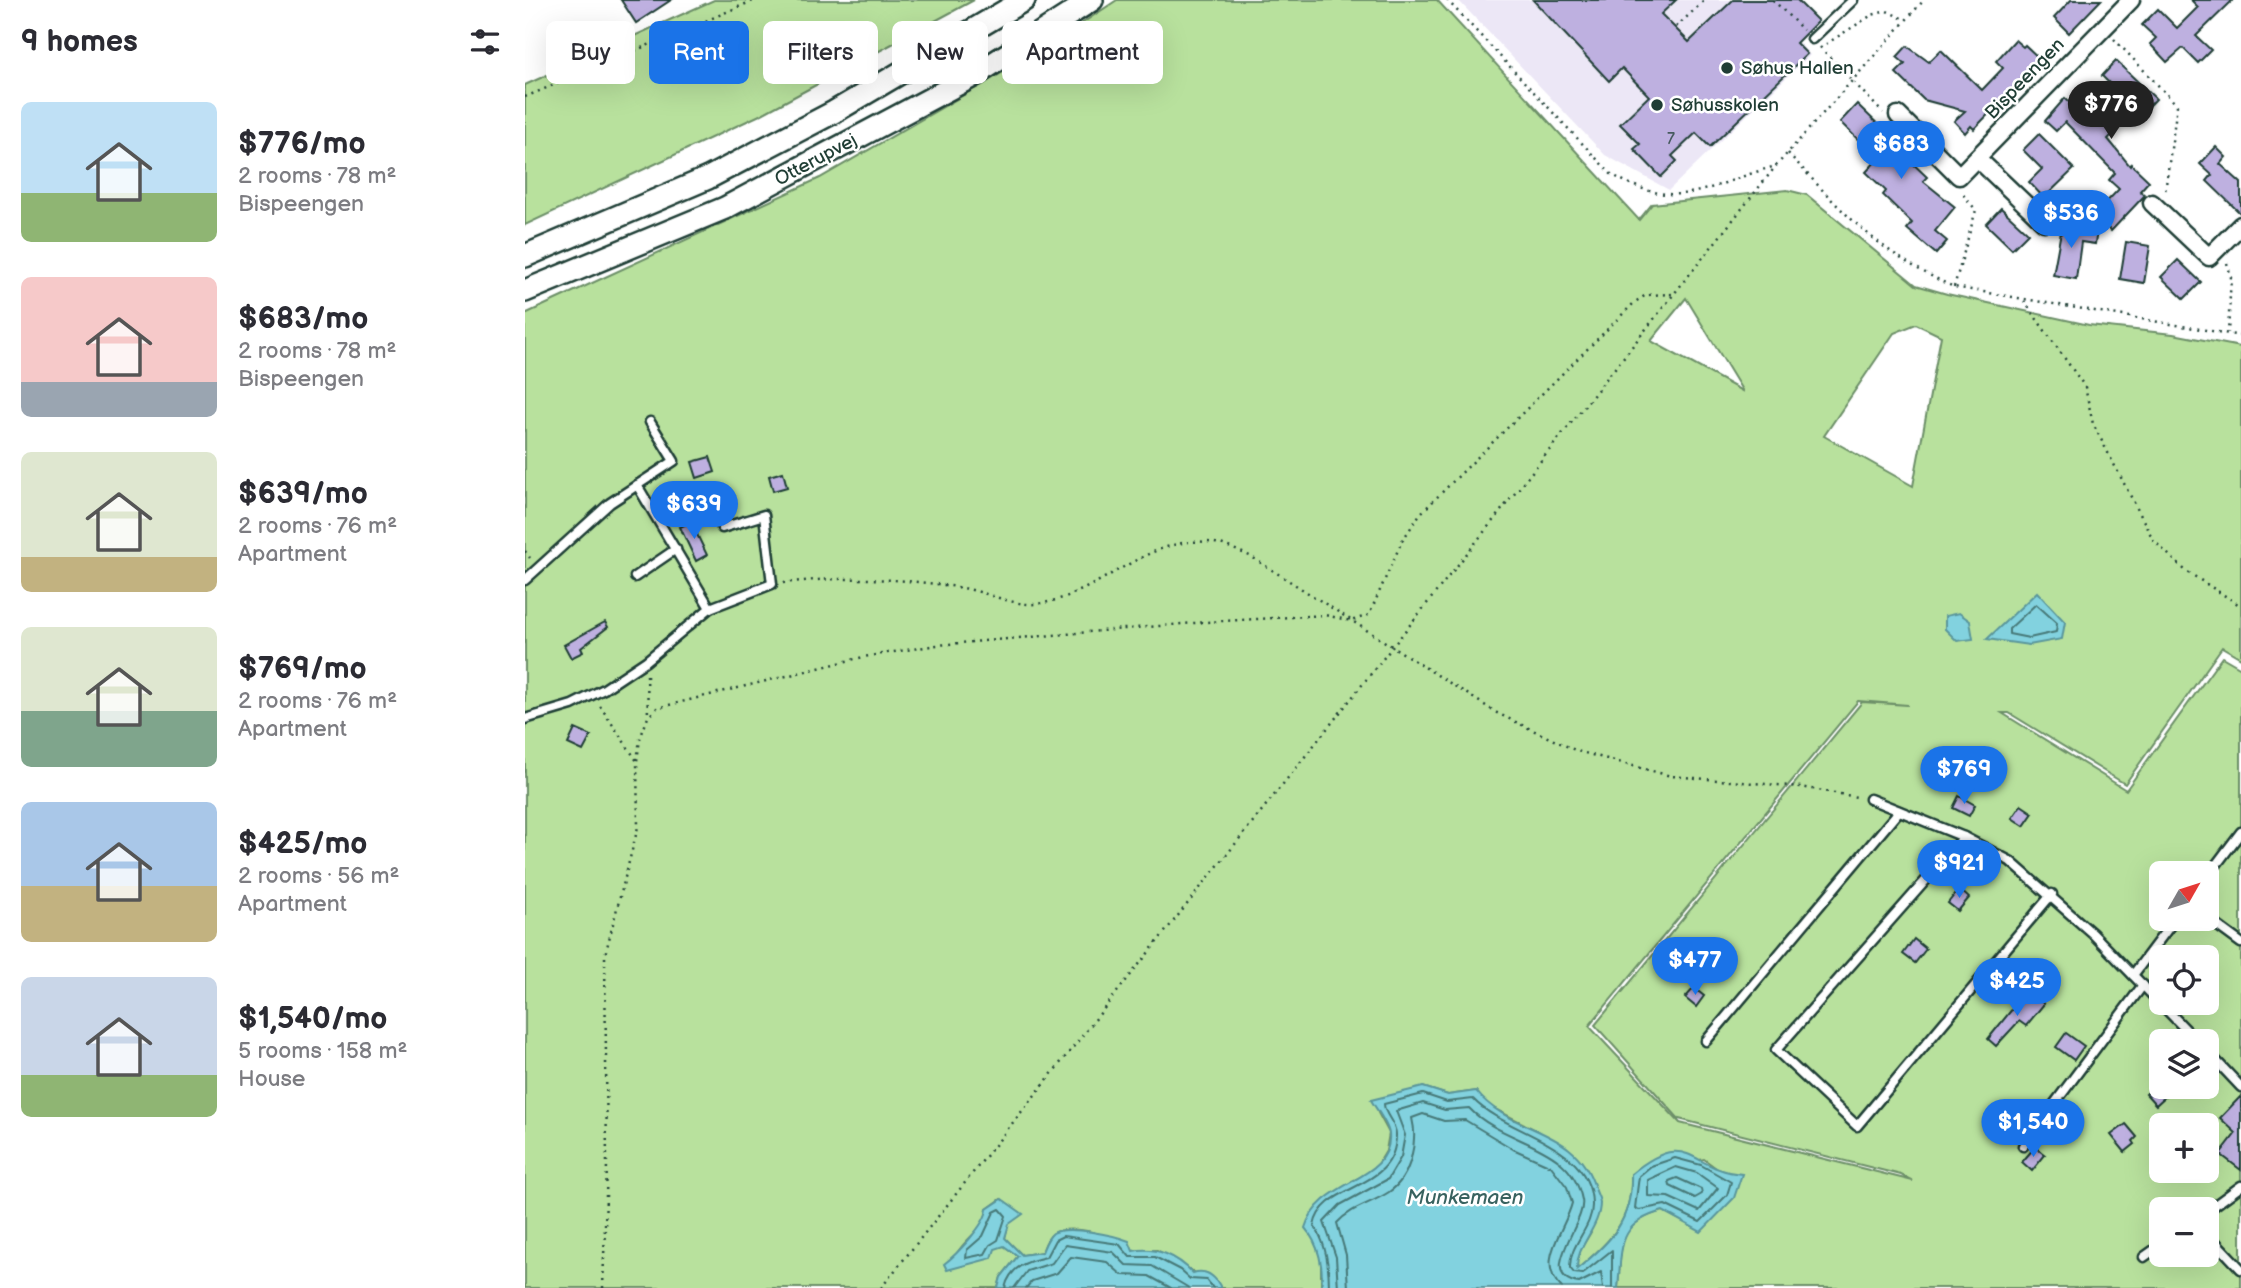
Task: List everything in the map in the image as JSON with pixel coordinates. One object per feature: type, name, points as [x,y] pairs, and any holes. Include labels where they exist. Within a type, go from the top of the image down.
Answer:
[{"type":"main road","name":"Otterupvej","points":[[525,256],[708,178],[834,112],[1024,0]]},
{"type":"main road","name":"Otterupvej","points":[[525,291],[725,208],[975,75],[1092,0]]},
{"type":"street","name":"Bispeengen","points":[[1958,176],[2131,0]]},
{"type":"street","points":[[1898,115],[1958,176]]},
{"type":"street","points":[[1977,158],[2044,222]]},
{"type":"street","points":[[2153,203],[2209,257],[2241,225]]},
{"type":"lane","points":[[1812,39],[1853,0]]},
{"type":"lane","points":[[525,580],[610,503],[674,461],[650,422]]},
{"type":"lane","points":[[637,485],[710,608]]},
{"type":"lane","points":[[525,719],[572,705],[592,695],[646,660],[710,608],[772,584],[764,515],[722,528]]},
{"type":"lane","points":[[635,577],[676,548]]},
{"type":"lane","points":[[1870,799],[1964,836],[2010,861],[2052,894],[2185,1029]]},
{"type":"lane","points":[[1706,1041],[1899,811]]},
{"type":"lane","points":[[2219,861],[2241,832]]},
{"type":"lane","points":[[1964,836],[1776,1050],[1857,1126],[2052,894]]},
{"type":"lane","points":[[2219,927],[2241,943]]},
{"type":"lane","points":[[2133,975],[2166,931]]},
{"type":"lane","points":[[2023,1146],[2143,985]]},
{"type":"lane","points":[[2219,1064],[2241,1087]]},
{"type":"lane","points":[[2219,1203],[2241,1186]]},
{"type":"lane","points":[[2219,1246],[2241,1269]]},
{"type":"lane","points":[[2144,1257],[2149,1253]]},
{"type":"path","points":[[525,97],[755,0]]},
{"type":"path","points":[[1447,0],[1611,174],[1637,189],[1666,195],[1691,194],[1776,166]]},
{"type":"path","points":[[1675,27],[1705,0]]},
{"type":"path","points":[[1773,0],[1885,115],[1898,115]]},
{"type":"path","points":[[881,1288],[1776,166],[1924,0]]},
{"type":"path","points":[[1820,48],[1872,15],[1887,11],[1906,20]]},
{"type":"path","points":[[2104,28],[2177,105],[2167,190],[2153,203]]},
{"type":"path","points":[[1789,153],[1860,230],[1920,272],[1954,287],[2241,336]]},
{"type":"path","points":[[1954,287],[1976,210],[1958,190],[1958,176]]},
{"type":"path","points":[[2216,250],[2227,261],[2231,276],[2228,332]]},
{"type":"path","points":[[648,717],[668,702],[863,657],[937,645],[1233,620],[1325,615],[1351,621],[1369,614],[1402,541],[1420,514],[1635,302],[1646,295],[1674,294]]},
{"type":"path","points":[[2024,301],[2085,387],[2093,424],[2154,541],[2186,571],[2241,606]]},
{"type":"path","points":[[772,584],[808,580],[888,579],[963,588],[1033,604],[1063,599],[1165,545],[1193,542],[1220,544],[1249,556],[1497,713],[1577,751],[1671,776],[1801,787],[1870,799]]},
{"type":"path","points":[[603,1288],[607,1165],[605,955],[638,827],[637,761],[648,717],[646,660]]},
{"type":"path","points":[[592,695],[637,761]]},
{"type":"shaded area","name":"Søhusskolen","points":[[1458,0],[1759,0],[1810,55],[1669,190],[1605,155]]},
{"type":"green space","points":[[714,0],[974,0],[935,21],[892,21],[892,44],[878,52],[878,21],[763,21],[763,84],[818,84],[762,114],[525,225],[525,85],[546,76],[546,84],[635,84],[635,36],[649,29],[649,84],[749,84],[749,21],[667,21]]},
{"type":"green space","points":[[1117,0],[1437,0],[1639,220],[1652,204],[1787,190],[1807,195],[1916,285],[2089,325],[2173,334],[2241,347],[2241,658],[2222,647],[2125,784],[2009,713],[2002,713],[2126,790],[2222,657],[2241,668],[2241,1288],[1618,1288],[1622,1248],[1629,1230],[1637,1222],[1663,1211],[1701,1231],[1723,1173],[1704,1159],[1631,1174],[1628,1205],[1617,1229],[1577,1270],[1577,1255],[1591,1232],[1540,1132],[1487,1105],[1476,1091],[1448,1095],[1423,1087],[1378,1113],[1389,1133],[1386,1151],[1374,1171],[1352,1181],[1314,1238],[1321,1260],[1321,1288],[1221,1288],[1157,1250],[1133,1251],[1118,1240],[1083,1230],[1061,1230],[1048,1239],[1042,1252],[1022,1255],[1005,1238],[1008,1224],[1022,1214],[1001,1199],[987,1209],[983,1223],[956,1255],[1004,1246],[1018,1256],[1001,1277],[998,1288],[525,1288],[525,314],[820,178],[982,84],[988,84],[988,81],[1002,73],[1002,84],[1163,84],[1163,21],[1086,21]],"holes":[[[1686,298],[1742,391],[1651,341]],[[1916,324],[1941,336],[1913,486],[1824,436],[1894,333]],[[1858,701],[1908,705],[1862,702],[1595,1025],[1679,1119],[1901,1175],[1913,1181],[1680,1123],[1589,1026]]]},
{"type":"water","points":[[2037,592],[2065,622],[2062,639],[2029,645],[1987,639]]},
{"type":"water","points":[[1959,613],[1970,621],[1973,639],[1957,641],[1945,629],[1945,616]]},
{"type":"water","name":"Munkemaen","points":[[1423,1087],[1448,1095],[1476,1091],[1491,1106],[1507,1116],[1558,1141],[1586,1168],[1600,1203],[1596,1220],[1580,1252],[1577,1269],[1610,1239],[1617,1229],[1628,1204],[1631,1174],[1650,1160],[1665,1153],[1678,1152],[1689,1154],[1725,1171],[1742,1174],[1734,1198],[1701,1232],[1663,1211],[1637,1222],[1625,1239],[1622,1249],[1618,1288],[1321,1288],[1319,1256],[1314,1241],[1305,1228],[1313,1212],[1325,1199],[1380,1162],[1387,1150],[1388,1130],[1371,1100]]},
{"type":"water","points":[[1002,1199],[1023,1214],[1009,1224],[1005,1238],[1022,1255],[1042,1252],[1053,1233],[1069,1230],[1091,1232],[1129,1241],[1133,1251],[1150,1250],[1166,1254],[1193,1273],[1210,1274],[1221,1288],[998,1288],[1001,1277],[1018,1256],[1004,1246],[995,1249],[992,1258],[947,1270],[944,1264],[976,1231],[987,1209]]},
{"type":"building","points":[[621,0],[671,0],[636,23]]},
{"type":"building","name":"Søhusskolen","points":[[1533,0],[1676,0],[1661,14],[1689,42],[1733,0],[1797,0],[1818,21],[1796,43],[1807,54],[1710,147],[1696,133],[1672,156],[1677,161],[1661,177],[1634,149],[1640,144],[1620,124],[1649,96],[1622,68],[1609,81]]},
{"type":"building","points":[[2071,0],[2101,0],[2069,33],[2054,18]]},
{"type":"building","points":[[2191,0],[2233,0],[2196,36],[2211,50],[2198,63],[2183,48],[2167,62],[2150,44],[2156,38],[2142,25],[2158,9],[2177,28],[2198,7]]},
{"type":"building","points":[[2015,40],[2023,47],[2025,45],[2041,60],[1974,129],[1971,126],[1965,133],[1954,121],[1965,111],[1924,100],[1896,73],[1905,64],[1897,57],[1907,46],[1929,62],[1941,50],[1982,90],[2003,68],[1996,61]]},
{"type":"building","points":[[2116,61],[2156,99],[2133,123],[2129,118],[2108,139],[2130,166],[2131,164],[2149,181],[2140,191],[2145,195],[2111,231],[2094,215],[2119,189],[2109,180],[2115,173],[2065,122],[2056,131],[2045,121],[2065,98],[2075,108],[2080,103],[2101,124],[2125,99],[2102,76]]},
{"type":"building","points":[[1857,104],[1888,134],[1885,137],[1927,177],[1923,181],[1955,207],[1935,231],[1947,241],[1936,254],[1907,229],[1912,223],[1883,195],[1886,191],[1866,172],[1878,159],[1840,122]]},
{"type":"building","points":[[2039,134],[2074,169],[2044,198],[2029,182],[2042,169],[2023,150]]},
{"type":"building","points":[[2216,147],[2226,157],[2220,164],[2241,183],[2241,214],[2207,181],[2212,175],[2200,164]]},
{"type":"building","points":[[2001,208],[2028,233],[2012,249],[1986,224]]},
{"type":"building","points":[[2062,226],[2097,231],[2095,244],[2081,242],[2076,279],[2053,275]]},
{"type":"building","points":[[2126,242],[2150,246],[2144,283],[2120,279]]},
{"type":"building","points":[[2178,260],[2201,282],[2184,299],[2161,277]]},
{"type":"building","points":[[710,457],[715,472],[697,478],[692,462]]},
{"type":"building","points":[[783,472],[787,487],[773,491],[769,476]]},
{"type":"building","points":[[691,522],[707,555],[696,561],[680,527]]},
{"type":"building","points":[[605,622],[608,627],[581,648],[583,652],[571,658],[564,645]]},
{"type":"building","points":[[575,729],[591,736],[583,751],[568,744]]},
{"type":"building","points":[[1959,796],[1975,805],[1969,816],[1953,808]]},
{"type":"building","points":[[2021,805],[2033,813],[2024,826],[2012,818]]},
{"type":"building","points":[[1959,889],[1969,898],[1958,911],[1948,903]]},
{"type":"building","points":[[1914,939],[1926,949],[1915,963],[1903,954]]},
{"type":"building","points":[[1694,988],[1704,996],[1696,1007],[1685,998]]},
{"type":"building","points":[[2031,994],[2044,1004],[2026,1026],[2019,1021],[1996,1046],[1988,1039],[2022,997],[2026,1000]]},
{"type":"building","points":[[2066,1033],[2084,1046],[2074,1060],[2056,1047]]},
{"type":"building","points":[[2241,1096],[2241,1170],[2220,1154],[2236,1133],[2220,1118]]},
{"type":"building","points":[[2151,1099],[2163,1099],[2156,1105]]},
{"type":"building","points":[[2126,1124],[2137,1137],[2133,1141],[2135,1144],[2125,1152],[2111,1135]]},
{"type":"building","points":[[2035,1147],[2045,1155],[2032,1171],[2022,1162]]},
{"type":"place","name":"Søhus Hallen","points":[[1727,68]]},
{"type":"place","name":"Søhusskolen","points":[[1657,105]]}]
